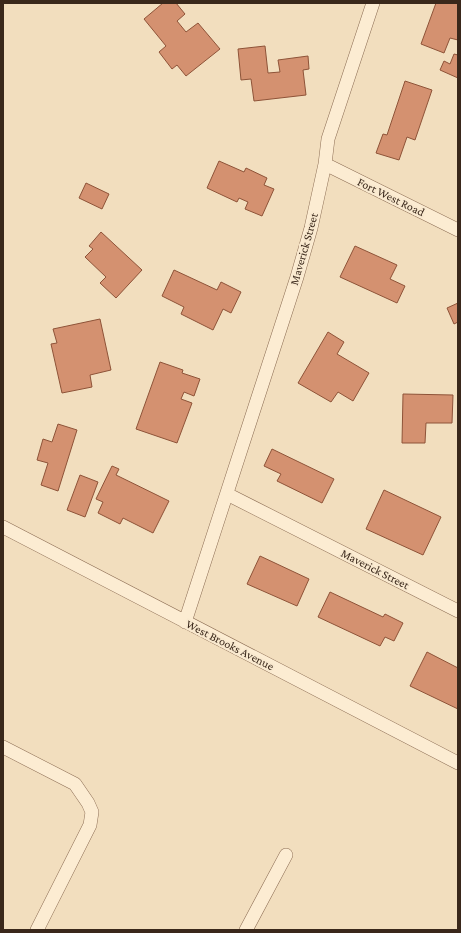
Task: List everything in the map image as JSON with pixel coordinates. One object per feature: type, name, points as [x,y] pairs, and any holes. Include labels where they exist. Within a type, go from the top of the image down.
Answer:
[{"type":"street","name":"Maverick Street","points":[[185,622],[307,242],[325,164],[328,138],[373,3]]},
{"type":"street","name":"Fort West Road","points":[[325,164],[458,230]]},
{"type":"street","name":"Maverick Street","points":[[227,494],[458,611]]},
{"type":"street","name":"West Brooks Avenue","points":[[3,527],[458,763]]},
{"type":"street","points":[[3,746],[75,784],[88,803],[92,812],[90,825],[37,930]]},
{"type":"street","points":[[246,930],[286,855]]},
{"type":"building","points":[[163,3],[176,3],[185,14],[177,21],[186,32],[198,23],[220,49],[186,76],[177,65],[172,69],[159,52],[166,46],[144,19]]},
{"type":"building","points":[[436,3],[458,3],[458,40],[450,38],[444,53],[421,44]]},
{"type":"building","points":[[265,46],[268,73],[280,72],[278,60],[308,56],[309,69],[303,70],[306,95],[254,101],[251,79],[241,80],[238,49]]},
{"type":"building","points":[[454,54],[458,55],[458,78],[440,70],[444,61],[450,64]]},
{"type":"building","points":[[405,81],[432,90],[415,140],[407,137],[399,160],[376,153],[383,134],[387,135]]},
{"type":"building","points":[[219,161],[244,172],[246,168],[267,178],[264,185],[274,189],[262,216],[245,209],[248,202],[239,198],[237,202],[207,188]]},
{"type":"building","points":[[86,183],[109,194],[102,209],[79,198]]},
{"type":"building","points":[[101,232],[142,270],[116,298],[100,283],[106,277],[85,257],[93,249],[89,246]]},
{"type":"building","points":[[355,246],[397,265],[390,279],[405,286],[397,303],[340,277]]},
{"type":"building","points":[[174,270],[217,290],[221,282],[241,292],[231,313],[223,309],[213,330],[181,314],[184,307],[162,296]]},
{"type":"building","points":[[458,303],[458,322],[454,324],[447,308]]},
{"type":"building","points":[[100,319],[111,370],[90,375],[92,387],[62,393],[51,344],[57,343],[53,329]]},
{"type":"building","points":[[328,332],[344,342],[337,354],[369,373],[353,401],[338,392],[331,402],[298,383]]},
{"type":"building","points":[[160,362],[183,370],[182,373],[200,379],[194,396],[184,392],[181,399],[192,403],[177,443],[136,429]]},
{"type":"building","points":[[403,394],[453,395],[452,423],[426,423],[425,443],[402,443]]},
{"type":"building","points":[[58,424],[77,430],[58,491],[41,485],[48,463],[37,460],[43,439],[52,442]]},
{"type":"building","points":[[272,449],[334,479],[322,503],[277,481],[281,474],[264,466]]},
{"type":"building","points":[[112,466],[119,469],[116,475],[169,501],[153,533],[123,518],[120,524],[98,513],[103,502],[96,499]]},
{"type":"building","points":[[80,475],[98,482],[85,517],[67,510]]},
{"type":"building","points":[[384,490],[441,517],[423,555],[366,529]]},
{"type":"building","points":[[260,556],[309,579],[297,606],[247,584]]},
{"type":"building","points":[[330,592],[383,617],[385,614],[403,623],[394,641],[385,637],[380,646],[318,617]]},
{"type":"building","points":[[427,652],[458,668],[458,709],[410,686]]}]
